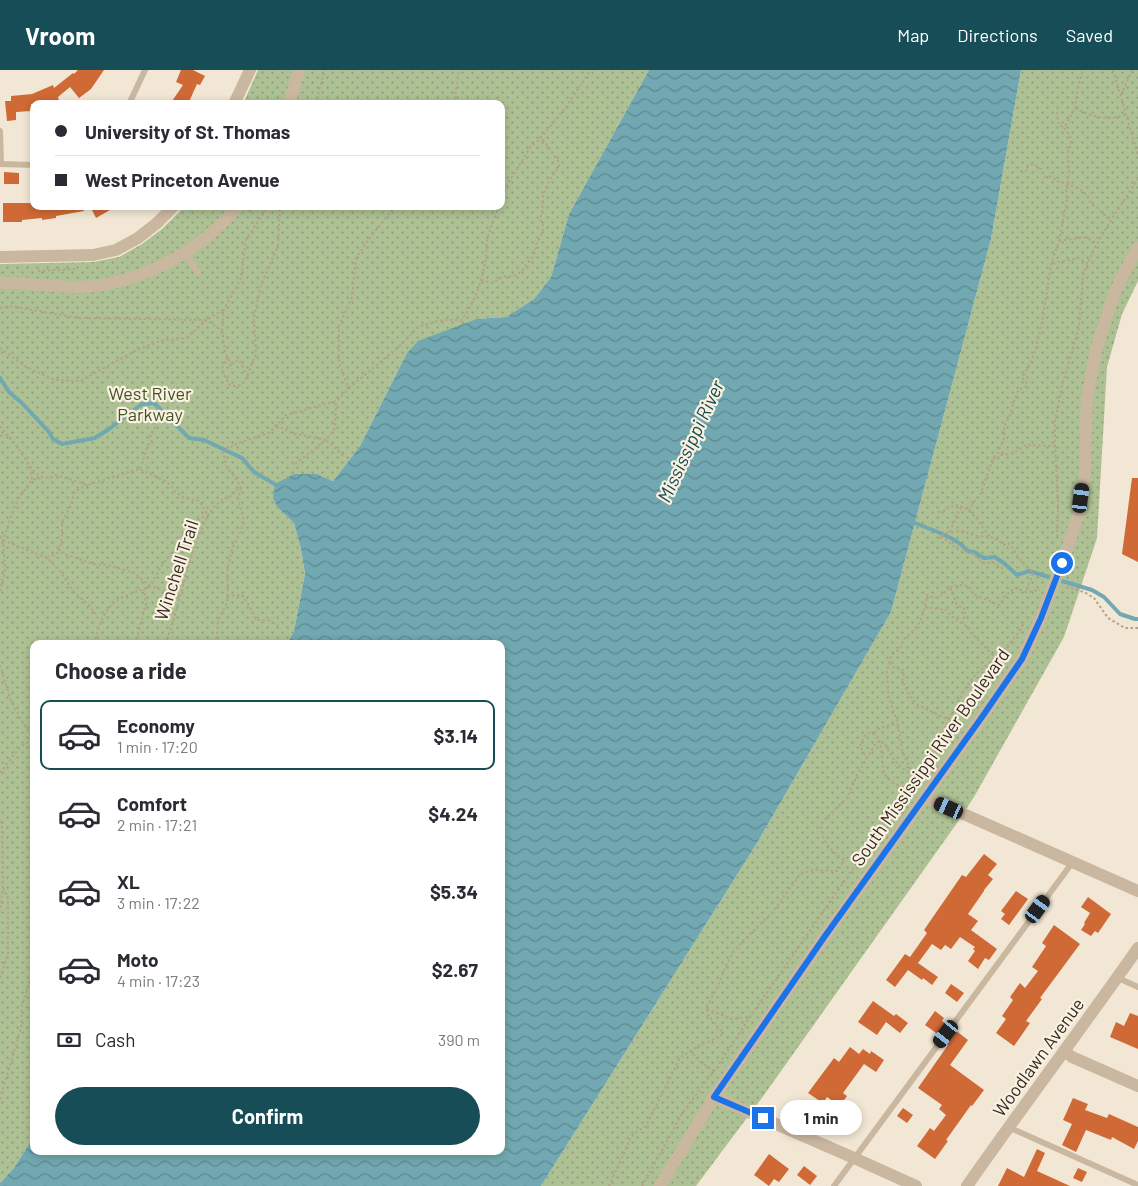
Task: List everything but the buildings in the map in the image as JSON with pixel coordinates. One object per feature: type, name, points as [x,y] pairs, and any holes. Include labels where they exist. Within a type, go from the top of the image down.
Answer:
[{"type":"street","points":[[236,100],[250,70]]},
{"type":"street","points":[[290,100],[299,70]]},
{"type":"street","points":[[0,257],[93,255],[116,250],[144,233],[170,210]]},
{"type":"street","points":[[0,283],[72,287],[115,283],[165,264],[193,247],[218,227],[235,210]]},
{"type":"street","name":"South Mississippi River Boulevard","points":[[660,1186],[714,1097],[825,936],[1022,659],[1041,618],[1063,542],[1079,512],[1085,471],[1087,399],[1096,350],[1114,294],[1138,247]]},
{"type":"street","points":[[925,797],[1138,891]]},
{"type":"street","name":"Woodlawn Avenue","points":[[967,1186],[1138,948]]},
{"type":"street","points":[[1064,1051],[1072,1057],[1138,1086]]},
{"type":"street","points":[[714,1097],[916,1186]]},
{"type":"lane","points":[[131,100],[145,70]]},
{"type":"lane","points":[[0,131],[1,164],[30,166]]},
{"type":"lane","points":[[184,252],[198,273]]},
{"type":"lane","points":[[834,1186],[1072,863]]},
{"type":"lane","points":[[1118,978],[1138,987]]},
{"type":"lane","points":[[1008,1127],[1138,1185]]},
{"type":"path","points":[[316,100],[325,70]]},
{"type":"path","points":[[455,100],[459,70]]},
{"type":"path","points":[[505,190],[531,146],[537,142],[564,110],[591,70]]},
{"type":"path","points":[[1064,128],[1074,108],[1083,70]]},
{"type":"path","points":[[1113,70],[1138,155]]},
{"type":"path","points":[[1121,96],[1132,70]]},
{"type":"path","points":[[969,511],[980,496],[993,458],[998,453],[1004,438],[1004,427],[1019,389],[1027,385],[1022,378],[1036,348],[1043,317],[1051,265],[1059,241],[1067,199],[1066,188],[1069,173],[1068,152],[1071,143],[1070,136],[1059,125],[1058,107]]},
{"type":"path","points":[[1074,108],[1092,116],[1115,118],[1126,115]]},
{"type":"path","points":[[481,280],[491,283],[513,276],[521,272],[534,255],[537,242],[543,230],[540,218],[543,195],[550,179],[559,166],[558,161],[541,137]]},
{"type":"path","points":[[1020,171],[1026,171],[1028,166],[1032,164],[1041,169],[1045,177],[1049,176],[1054,178],[1055,181],[1079,189],[1087,195],[1091,204],[1111,219]]},
{"type":"path","points":[[1063,542],[1058,504],[1055,422],[1062,386],[1079,327],[1084,274],[1097,243],[1138,180]]},
{"type":"path","points":[[232,369],[225,350],[222,331],[224,309],[241,278],[246,240],[265,210]]},
{"type":"path","points":[[228,357],[222,368],[228,384],[241,385],[248,376],[256,354],[254,317],[261,285],[278,246],[280,210]]},
{"type":"path","points":[[348,389],[339,363],[339,326],[352,297],[356,258],[392,210]]},
{"type":"path","points":[[216,640],[218,621],[227,603],[227,572],[232,549],[244,522],[238,498],[241,488],[226,467],[223,452],[238,442],[269,433],[286,415],[336,401],[418,328],[444,320],[461,320],[469,309],[481,280],[486,262],[487,241],[498,210]]},
{"type":"path","points":[[1059,241],[1084,237],[1097,243]]},
{"type":"path","points":[[1051,265],[1078,258],[1088,263]]},
{"type":"path","points":[[0,308],[10,306],[79,318],[207,320],[222,331]]},
{"type":"path","points":[[0,348],[26,367],[55,380],[80,381],[137,350],[160,341],[186,338],[207,320],[224,309]]},
{"type":"path","points":[[231,364],[239,360],[248,376]]},
{"type":"path","points":[[295,464],[326,440],[335,428],[336,401]]},
{"type":"path","points":[[140,469],[148,445],[152,442],[150,435],[156,426],[154,419],[161,415],[177,414]]},
{"type":"path","points":[[276,425],[292,432],[326,440],[345,457]]},
{"type":"path","points":[[0,426],[18,447],[30,467],[41,478]]},
{"type":"path","points":[[0,436],[6,435]]},
{"type":"path","points":[[993,458],[998,459],[1001,455],[1012,454],[1026,445],[1055,446]]},
{"type":"path","points":[[30,467],[32,480]]},
{"type":"path","points":[[59,552],[62,522],[70,507],[75,491],[135,470],[140,469],[166,482],[184,498],[199,501],[208,515],[191,522],[150,586],[121,598],[108,610],[100,621],[95,640]]},
{"type":"path","points":[[0,591],[5,570],[3,540],[14,508],[32,480],[50,478],[56,475],[88,485]]},
{"type":"path","name":"Winchell Trail","points":[[166,640],[181,596],[192,553],[208,515],[221,500],[233,495],[235,490],[241,488]]},
{"type":"path","points":[[938,512],[944,511],[950,506],[958,505],[969,511],[990,536],[1004,545],[1008,543],[1024,565],[1030,568],[1033,573],[1026,592]]},
{"type":"path","points":[[950,532],[962,507]]},
{"type":"path","points":[[939,539],[944,533],[962,531],[977,536],[990,536]]},
{"type":"path","points":[[0,536],[3,540],[47,558],[60,571],[74,592],[90,606],[100,621]]},
{"type":"path","points":[[942,536],[958,550],[973,554],[979,561],[986,564],[993,562],[1003,569]]},
{"type":"path","points":[[47,558],[59,552],[93,564],[107,565],[134,572],[150,586],[181,596]]},
{"type":"path","points":[[874,733],[880,741],[885,743],[890,754],[900,766],[911,774],[912,772],[902,752],[898,724],[888,695],[886,671],[892,656],[901,647],[904,639],[920,622],[926,607],[927,595],[935,598],[950,587],[957,604],[966,610],[962,624]]},
{"type":"path","points":[[136,640],[146,604],[144,589]]},
{"type":"path","points":[[227,596],[242,595],[255,618],[271,621],[280,629]]},
{"type":"path","points":[[926,607],[946,610],[951,616],[969,628],[970,633],[995,658]]},
{"type":"path","points":[[642,1186],[683,1112],[714,1071],[902,798],[931,765],[940,737],[966,687],[976,674],[1006,648],[1026,620]]},
{"type":"path","points":[[889,663],[895,668],[902,669],[904,674],[902,681],[918,706],[949,720]]},
{"type":"path","points":[[0,665],[11,701],[30,733]]},
{"type":"path","points":[[867,759],[860,746],[864,736],[868,733],[874,733],[886,725],[898,724]]},
{"type":"path","points":[[0,773],[21,746],[30,741]]},
{"type":"path","points":[[880,741],[884,773],[893,782],[906,789],[910,789]]},
{"type":"path","points":[[609,1186],[632,1137],[646,1126],[680,1058],[690,1050],[721,1036],[722,1032],[708,1016],[706,1008],[734,951],[772,913],[800,874],[814,870],[838,871],[844,860],[832,852],[826,843],[822,834],[821,824],[848,798],[857,775],[876,743],[880,741]]},
{"type":"path","points":[[902,798],[906,801]]},
{"type":"path","points":[[0,820],[2,830],[3,887],[0,911]]},
{"type":"path","points":[[0,978],[8,954],[8,898],[3,887]]},
{"type":"path","points":[[0,1099],[21,1028],[22,1006],[30,979]]},
{"type":"path","points":[[706,1008],[732,1018],[750,1017]]},
{"type":"path","points":[[690,1050],[699,1061],[714,1071]]},
{"type":"green space","name":"West River Parkway","points":[[258,70],[649,70],[569,214],[551,277],[534,299],[506,317],[476,319],[418,342],[407,353],[360,446],[333,481],[317,474],[278,508],[294,523],[305,574],[294,631],[289,640],[30,640],[30,1142],[14,1168],[0,1183],[0,264],[93,262],[119,257],[142,244],[162,229],[181,210],[505,210],[505,100],[245,100]]},
{"type":"green space","points":[[1021,70],[1138,70],[1138,281],[1122,314],[1107,367],[1097,538],[1064,637],[974,797],[957,823],[764,1095],[696,1186],[541,1186],[757,843],[891,612],[991,239]]},
{"type":"water","name":"Mississippi River","points":[[649,70],[1021,70],[991,239],[891,612],[757,843],[541,1186],[0,1186],[0,1183],[14,1168],[30,1142],[30,1155],[505,1155],[505,640],[289,640],[294,631],[305,574],[294,523],[278,508],[273,498],[275,484],[294,474],[317,474],[333,481],[360,446],[407,353],[418,341],[476,319],[506,317],[534,299],[551,277],[569,214]]},
{"type":"waterway","points":[[0,378],[9,392],[22,403],[49,432],[53,439],[62,444],[95,438],[142,404],[154,403],[189,438],[204,440],[242,458],[254,472],[278,486]]},
{"type":"waterway","points":[[915,523],[951,538],[967,551],[974,552],[984,558],[995,557],[1017,575],[1029,571],[1092,590],[1104,597],[1120,614],[1138,619]]},
{"type":"route","points":[[763,1118],[714,1097],[825,936],[1022,659],[1041,618],[1062,563]]}]
